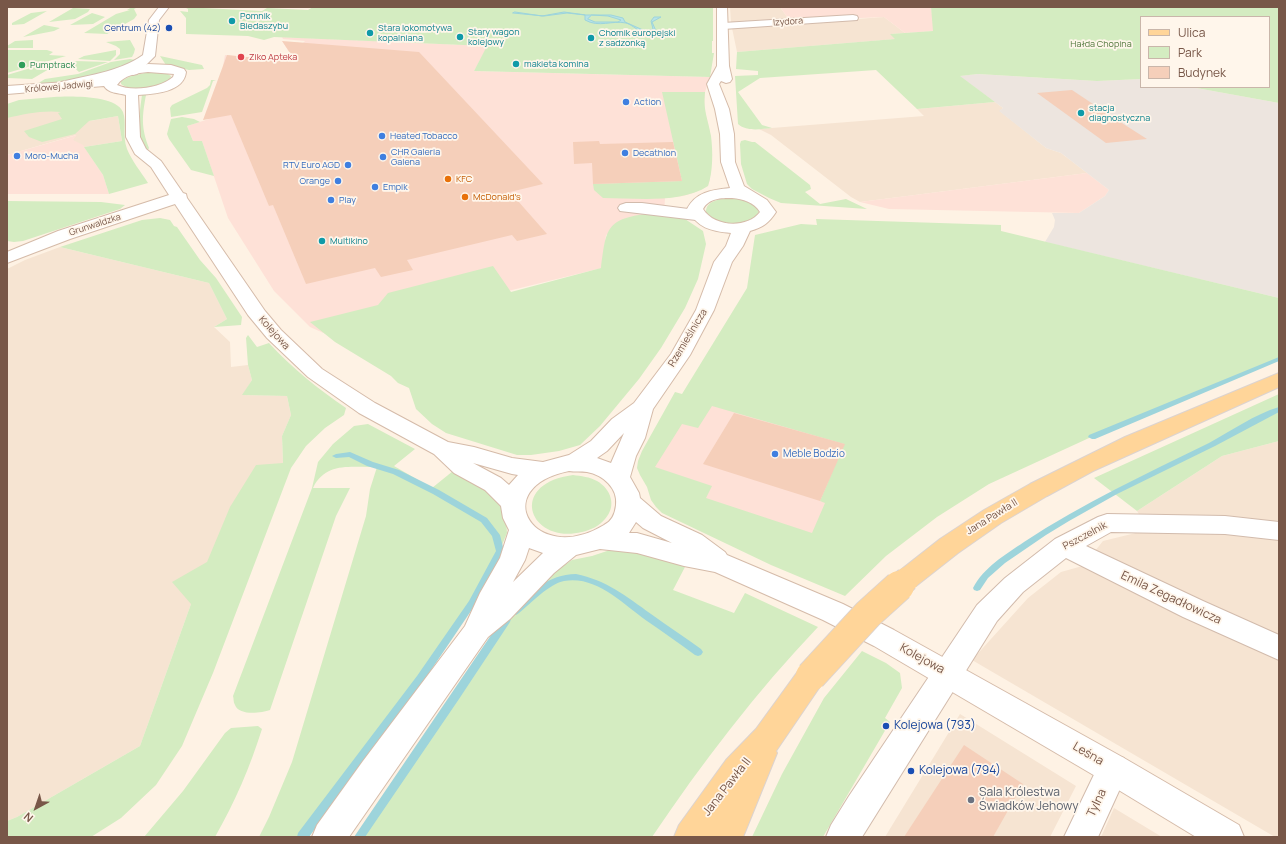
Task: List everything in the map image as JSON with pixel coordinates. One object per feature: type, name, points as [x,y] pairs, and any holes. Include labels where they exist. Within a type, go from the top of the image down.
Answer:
[{"type":"main road","name":"Jana Pawła II","points":[[691,837],[737,771],[767,739],[812,676],[868,614],[907,579],[958,538],[1019,499],[1106,455],[1279,379]]},
{"type":"main road","name":"Jana Pawła II","points":[[726,837],[767,739]]},
{"type":"street","points":[[140,63],[180,72],[180,79],[152,96],[120,92],[114,90],[111,83],[140,63],[154,20],[164,7]]},
{"type":"street","points":[[697,208],[704,221],[716,226],[730,228],[758,224],[766,218],[768,212],[765,205],[737,188],[728,162],[727,134],[722,109],[727,84],[723,66],[722,7]]},
{"type":"street","name":"Izydora","points":[[723,26],[853,18]]},
{"type":"street","points":[[57,87],[99,78],[140,63],[155,60],[160,68]]},
{"type":"street","name":"Królowej Jadwigi","points":[[7,90],[111,83]]},
{"type":"street","name":"Królowej Jadwigi","points":[[7,96],[46,94],[111,83]]},
{"type":"street","points":[[46,94],[74,93],[106,95],[127,104],[133,111]]},
{"type":"street","name":"Kolejowa","points":[[132,93],[133,137],[140,152],[156,164],[180,196],[258,315],[274,334],[315,373],[367,408],[442,449],[462,467],[494,484],[514,504]]},
{"type":"street","name":"Kolejowa","points":[[154,148],[156,164]]},
{"type":"street","points":[[716,194],[720,187],[722,176],[728,162]]},
{"type":"street","points":[[697,208],[705,197],[716,194],[732,193],[747,195]]},
{"type":"street","name":"Grunwaldzka","points":[[8,256],[64,235],[180,196]]},
{"type":"street","points":[[626,208],[697,208]]},
{"type":"street","points":[[716,226],[723,262]]},
{"type":"street","name":"Rzemieślnicza","points":[[574,464],[599,446],[620,424],[642,408],[680,355],[705,310],[723,262],[734,246],[744,227]]},
{"type":"street","name":"Rzemieślnicza","points":[[618,478],[625,456],[634,438],[642,408]]},
{"type":"street","name":"Kolejowa","points":[[442,449],[474,455],[512,466],[545,470]]},
{"type":"street","points":[[574,464],[587,464],[604,469],[618,478],[626,489],[630,503],[626,517],[617,530],[601,540],[582,546],[562,547],[542,543],[527,535],[517,523],[513,510],[515,496],[523,484],[536,474],[551,466],[574,464]]},
{"type":"street","name":"Kolejowa","points":[[630,503],[652,522],[693,542],[720,563]]},
{"type":"street","name":"Pszczelnik","points":[[948,674],[987,613],[1014,584],[1064,546],[1107,523],[1225,525],[1279,531]]},
{"type":"street","points":[[476,633],[493,593],[512,560],[522,529]]},
{"type":"street","name":"Kolejowa","points":[[601,540],[637,542],[684,556],[720,563],[833,612],[884,638],[948,674],[843,837]]},
{"type":"street","name":"Emila Zegadłowicza","points":[[1064,546],[1193,609],[1279,648]]},
{"type":"street","points":[[329,837],[374,772],[476,633],[511,602],[554,557],[570,547]]},
{"type":"street","name":"Leśna","points":[[948,674],[1113,769],[1227,837]]},
{"type":"street","name":"Tylna","points":[[1081,837],[1113,769]]},
{"type":"shaded area","points":[[730,7],[780,7],[790,21],[731,23]]},
{"type":"shaded area","points":[[780,7],[931,7],[934,31],[905,33],[884,17],[790,21]]},
{"type":"shaded area","points":[[884,17],[905,33],[891,34],[896,39],[737,52],[732,28]]},
{"type":"shaded area","points":[[282,37],[488,46],[474,71],[710,77],[705,92],[704,107],[711,137],[710,179],[708,186],[683,196],[665,198],[664,215],[606,235],[602,268],[328,335],[310,327],[274,291],[228,218],[202,141],[193,141],[187,126],[209,119],[239,64],[223,66],[225,55],[265,59],[291,55],[283,42],[303,43],[305,41],[283,39]]},
{"type":"shaded area","points":[[978,74],[1097,81],[1140,79],[1140,88],[1196,88],[1279,103],[1279,298],[1045,242],[1054,227],[1055,220],[1052,213],[1079,213],[1105,196],[1109,190],[1061,153],[1046,148],[999,111],[1003,108],[959,76]]},
{"type":"shaded area","points":[[995,102],[1003,108],[1000,111],[1046,148],[1061,153],[1087,173],[860,202],[851,197],[771,135],[759,129],[924,116],[917,109]]},
{"type":"shaded area","points":[[60,104],[90,121],[118,116],[122,141],[84,147],[72,140],[76,135],[7,155],[7,110]]},
{"type":"shaded area","points":[[77,135],[73,140],[83,145],[103,175],[109,194],[7,194],[7,155]]},
{"type":"shaded area","points":[[1087,173],[1109,190],[1105,196],[1079,213],[889,209],[860,202]]},
{"type":"shaded area","points":[[60,247],[209,283],[227,319],[214,327],[230,342],[231,367],[248,365],[252,380],[243,395],[287,396],[291,415],[282,436],[283,463],[191,604],[140,746],[17,817],[7,821],[7,269],[25,260]]},
{"type":"shaded area","points":[[682,394],[925,462],[800,549],[641,470]]},
{"type":"shaded area","points":[[1279,441],[1279,524],[1140,516],[1137,511],[1222,456]]},
{"type":"shaded area","points":[[1152,529],[1230,532],[1279,538],[1279,640],[1091,556],[1103,541]]},
{"type":"shaded area","points":[[1086,565],[1279,657],[1279,837],[1275,837],[972,660],[1028,598],[1061,572]]},
{"type":"shaded area","points":[[960,714],[1076,786],[1050,837],[885,837]]},
{"type":"shaded area","points":[[1114,808],[1162,837],[1101,837]]},
{"type":"green space","points":[[132,7],[138,7],[134,9],[137,15],[134,19],[107,34],[84,33],[116,14],[130,10],[127,10]]},
{"type":"green space","points":[[184,7],[262,11],[267,8],[308,10],[313,7],[713,7],[712,53],[714,53],[710,77],[474,71],[487,46],[274,37],[264,40],[248,36],[186,34],[186,18],[180,11],[188,12],[188,9]]},
{"type":"green space","name":"Hałda Chopina","points":[[931,7],[1279,7],[1279,103],[1196,88],[1270,88],[1270,16],[1140,16],[1140,79],[1097,81],[978,74],[960,76],[995,102],[917,109],[876,70],[760,78],[738,92],[762,125],[772,128],[750,129],[742,127],[738,124],[735,76],[758,75],[758,71],[736,69],[737,52],[895,39],[890,34],[933,31]]},
{"type":"green space","points":[[73,8],[90,9],[88,12],[75,19],[49,22]]},
{"type":"green space","points":[[47,11],[24,24],[12,25],[12,23],[31,13]]},
{"type":"green space","points":[[92,13],[105,17],[93,24],[70,25]]},
{"type":"green space","points":[[44,25],[60,28],[54,31],[23,37]]},
{"type":"green space","points":[[33,40],[33,48],[7,48],[7,46],[15,41]]},
{"type":"green space","points":[[130,40],[135,49],[132,57],[114,60],[120,54],[120,49],[106,42]]},
{"type":"green space","name":"Pumptrack","points":[[7,50],[47,50],[53,52],[49,55],[66,56],[7,73]]},
{"type":"green space","points":[[116,50],[116,55],[110,61],[78,59],[84,56]]},
{"type":"green space","points":[[160,56],[202,65],[204,69],[189,70],[166,65]]},
{"type":"green space","points":[[130,59],[135,60],[123,67],[98,76],[72,82],[32,87],[45,79],[78,74],[111,62]]},
{"type":"green space","points":[[75,61],[108,62],[79,72],[70,64]]},
{"type":"green space","points":[[44,64],[56,65],[32,79],[7,78],[7,75]]},
{"type":"green space","points":[[154,71],[164,72],[171,76],[170,79],[159,85],[146,89],[126,87],[121,84],[121,81],[131,76]]},
{"type":"green space","points":[[211,80],[216,80],[213,81],[202,112],[171,117],[170,108],[172,105],[207,88],[210,85]]},
{"type":"green space","points":[[662,92],[705,92],[705,110],[712,148],[712,168],[708,186],[697,192],[671,198],[603,198],[594,190],[593,184],[682,181]]},
{"type":"green space","points":[[142,95],[146,95],[143,128],[149,148],[148,150],[145,150],[142,143],[140,129]]},
{"type":"green space","points":[[54,97],[92,98],[111,102],[119,106],[123,112],[125,120],[125,139],[127,149],[148,183],[109,194],[103,175],[84,147],[122,141],[118,116],[89,121],[75,134],[42,142],[29,137],[24,131],[62,119],[58,113],[61,112],[40,112],[7,118],[7,104],[19,100]]},
{"type":"green space","points":[[182,117],[194,119],[200,122],[187,126],[193,141],[202,141],[214,176],[191,170],[169,139],[167,134],[171,119]]},
{"type":"green space","points":[[745,140],[755,142],[810,185],[811,189],[805,192],[820,204],[846,199],[867,209],[781,203],[752,189],[747,184],[741,164],[740,144],[741,141]]},
{"type":"green space","points":[[730,198],[748,201],[755,205],[759,212],[755,217],[748,221],[733,224],[717,220],[706,212],[708,205],[711,203]]},
{"type":"green space","points":[[7,201],[101,202],[125,205],[120,209],[23,241],[14,242],[7,241]]},
{"type":"green space","points":[[646,214],[664,215],[685,219],[703,231],[706,244],[698,279],[685,308],[661,348],[639,379],[600,426],[580,445],[559,451],[531,455],[517,455],[446,433],[432,424],[416,409],[409,388],[398,383],[391,376],[335,342],[310,322],[378,305],[388,293],[493,266],[511,292],[601,268],[604,245],[610,229],[622,219]]},
{"type":"green space","points":[[160,218],[170,220],[174,226],[177,227],[200,260],[216,278],[242,317],[241,325],[214,327],[227,319],[209,283],[60,247],[142,220]]},
{"type":"green space","points":[[816,219],[1001,225],[1001,231],[1279,298],[1279,358],[1113,427],[989,484],[937,517],[886,556],[845,596],[771,565],[662,513],[651,500],[647,487],[637,468],[642,451],[675,392],[682,394],[747,288],[755,235],[801,224],[817,225]],"holes":[[[712,406],[844,444],[820,501],[825,503],[812,533],[706,498],[712,486],[655,467],[682,424],[698,428]]]},
{"type":"green space","points":[[248,335],[257,347],[269,343],[306,378],[346,408],[344,415],[325,428],[306,446],[291,468],[213,673],[182,746],[156,785],[121,818],[91,837],[7,837],[7,821],[17,817],[140,746],[191,604],[172,582],[207,562],[230,507],[256,465],[283,463],[282,436],[291,415],[287,396],[242,395],[252,380],[248,365],[246,338]]},
{"type":"green space","points":[[1279,394],[1279,441],[1222,456],[1137,511],[1094,478]]},
{"type":"green space","points":[[368,424],[415,449],[394,466],[432,488],[453,471],[490,489],[505,504],[507,533],[495,562],[472,603],[420,679],[302,837],[259,837],[292,762],[366,516],[370,489],[377,467],[340,468],[325,473],[318,479],[313,488],[350,488],[336,516],[270,710],[256,713],[241,711],[234,704],[233,696],[312,488],[318,462],[333,444],[354,426]]},
{"type":"green space","points":[[573,475],[594,480],[606,488],[611,498],[611,509],[609,514],[600,524],[582,532],[564,534],[549,530],[539,522],[533,512],[533,500],[539,490],[552,481]]},
{"type":"green space","points":[[613,549],[641,552],[685,567],[673,590],[734,613],[745,593],[818,627],[751,702],[690,782],[652,837],[359,837],[456,696],[507,618],[541,581],[572,560],[592,556]]},
{"type":"green space","points":[[862,651],[886,663],[900,673],[902,688],[885,718],[890,722],[823,837],[752,837],[782,774],[824,698]]},
{"type":"green space","points":[[258,726],[262,729],[247,771],[229,811],[215,837],[144,837],[183,791],[225,733],[231,728]]},
{"type":"water","points":[[515,12],[538,15],[513,13]]},
{"type":"water","points":[[564,12],[586,15],[611,15],[623,18],[625,22],[648,31],[653,29],[651,21],[654,17],[661,17],[652,22],[656,31],[648,34],[626,23],[616,22],[600,24],[590,22],[585,20],[585,15],[567,13],[543,16]]},
{"type":"building","name":"CHR Galeria Galena","points":[[282,41],[419,52],[543,184],[510,192],[547,234],[517,241],[512,235],[407,260],[413,270],[381,277],[375,268],[306,284],[273,205],[269,206],[231,115],[203,120],[227,55],[296,62]]},
{"type":"building","name":"stacja diagnostyczna","points":[[1072,90],[1147,139],[1106,143],[1037,93]]},
{"type":"building","name":"Decathlon","points":[[599,141],[600,144],[673,142],[682,181],[593,184],[592,163],[574,164],[573,142]]},
{"type":"building","name":"Meble Bodzio","points":[[734,413],[845,444],[820,501],[703,464]]},
{"type":"building","name":"Sala Królestwa Świadków Jehowy","points":[[964,745],[1023,784],[993,837],[904,837]]},
{"type":"waterway","points":[[1092,437],[1279,359]]},
{"type":"waterway","points":[[977,588],[985,576],[1002,561],[1043,533],[1090,505],[1279,409]]},
{"type":"waterway","points":[[302,837],[420,679],[472,603],[500,551],[496,535],[484,520],[436,492],[396,472],[370,464],[350,454],[336,456]]},
{"type":"waterway","points":[[516,611],[551,583],[564,578],[587,580],[609,589],[698,652]]},
{"type":"waterway","points":[[359,837],[507,619]]},
{"type":"place","name":"Pomnik Biedaszybu","points":[[232,21]]},
{"type":"place","name":"Centrum (42)","points":[[169,28]]},
{"type":"place","name":"Stara lokomotywa kopalniana","points":[[370,33]]},
{"type":"place","name":"Stary wagon kolejowy","points":[[460,37]]},
{"type":"place","name":"Chomik europejski z sadzonką","points":[[591,38]]},
{"type":"place","name":"Ziko Apteka","points":[[241,57]]},
{"type":"place","name":"makieta komina","points":[[516,64]]},
{"type":"place","name":"Pumptrack","points":[[22,65]]},
{"type":"place","name":"Action","points":[[626,102]]},
{"type":"place","name":"stacja diagnostyczna","points":[[1081,113]]},
{"type":"place","name":"Heated Tobacco","points":[[382,136]]},
{"type":"place","name":"Decathlon","points":[[625,153]]},
{"type":"place","name":"Moro-Mucha","points":[[17,156]]},
{"type":"place","name":"CHR Galeria Galena","points":[[383,157]]},
{"type":"place","name":"RTV Euro AGD","points":[[348,165]]},
{"type":"place","name":"KFC","points":[[448,179]]},
{"type":"place","name":"Orange","points":[[338,181]]},
{"type":"place","name":"Empik","points":[[375,187]]},
{"type":"place","name":"McDonald's","points":[[465,197]]},
{"type":"place","name":"Play","points":[[331,200]]},
{"type":"place","name":"Multikino","points":[[322,241]]},
{"type":"place","name":"Meble Bodzio","points":[[775,454]]},
{"type":"place","name":"Kolejowa (793)","points":[[886,726]]},
{"type":"place","name":"Kolejowa (794)","points":[[911,771]]},
{"type":"place","name":"Sala Królestwa Świadków Jehowy","points":[[971,800]]}]
